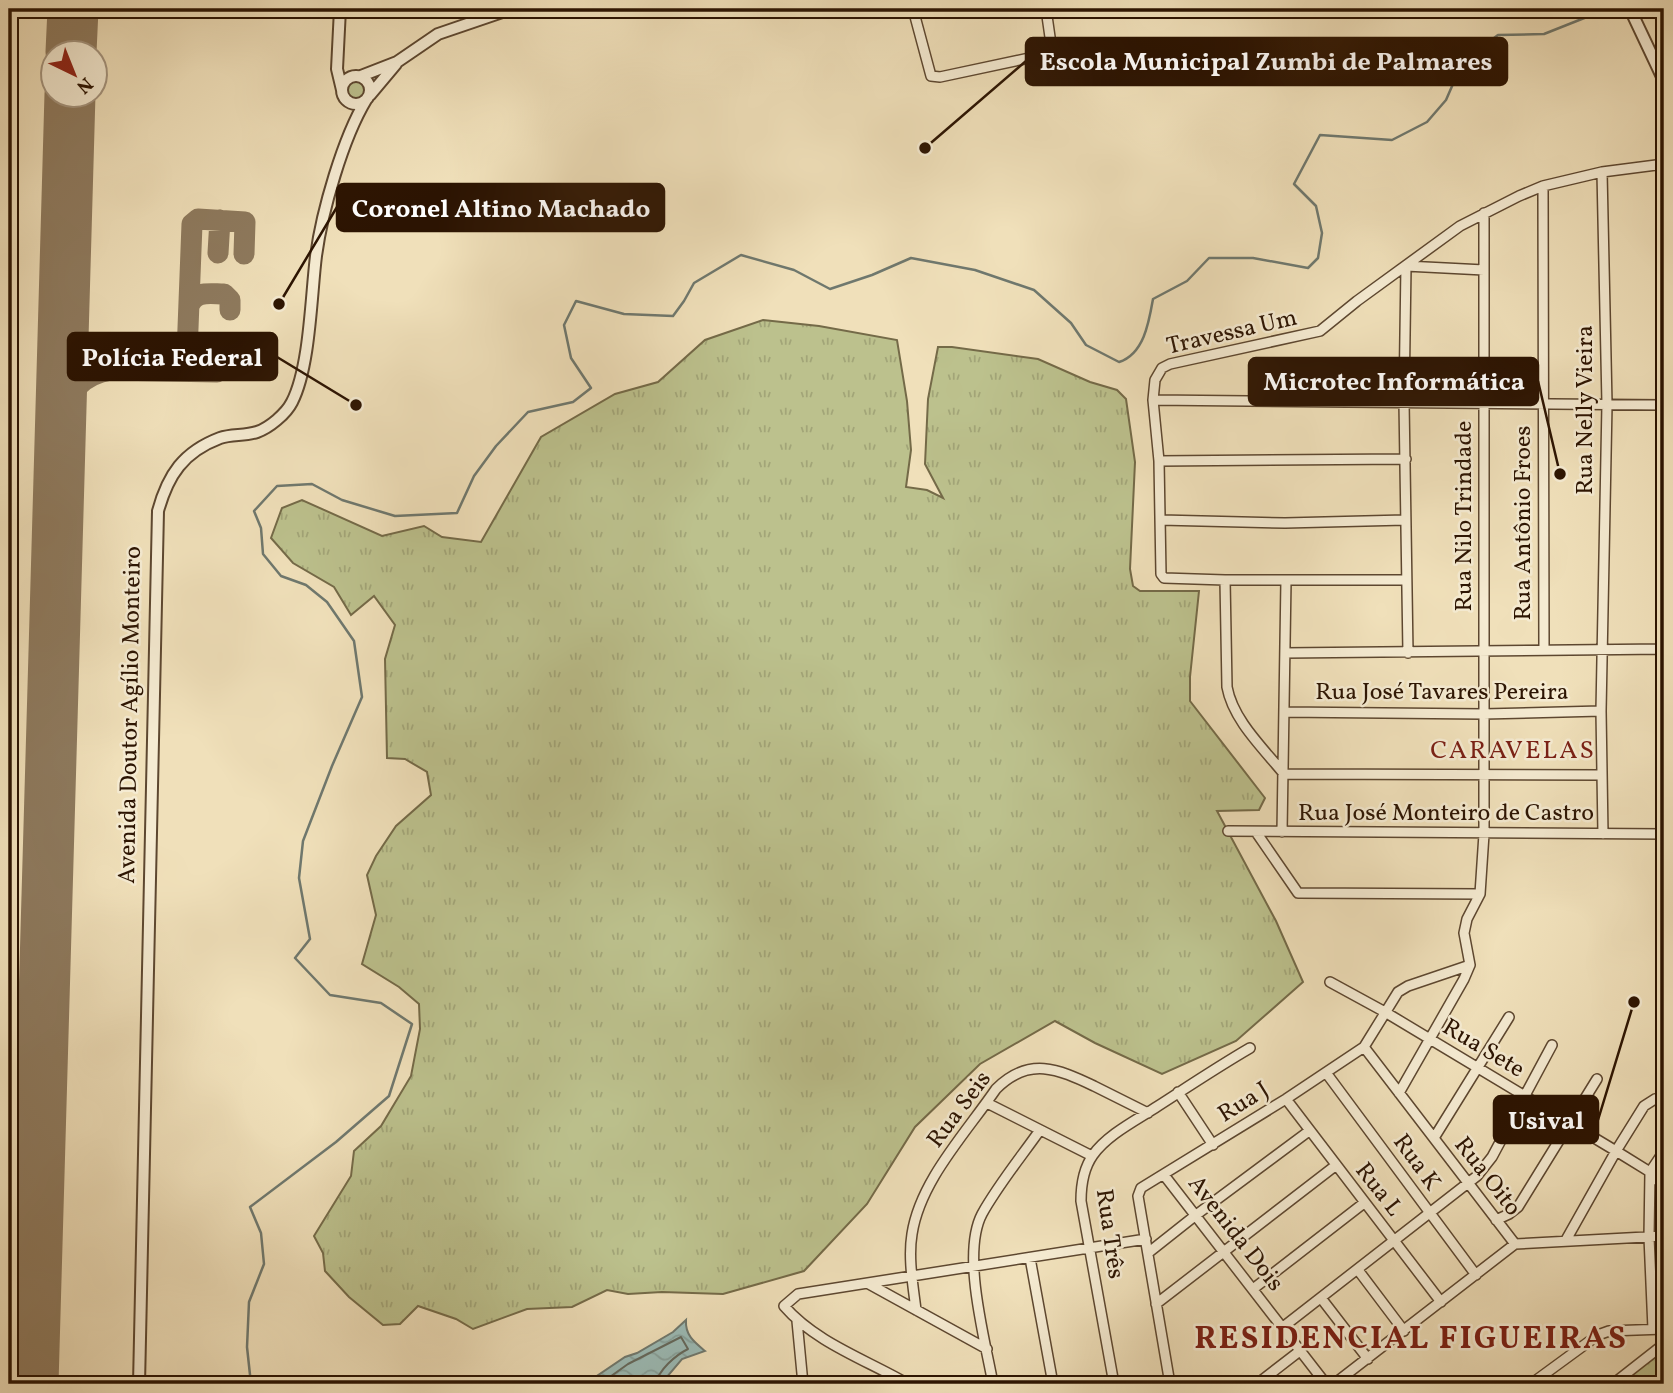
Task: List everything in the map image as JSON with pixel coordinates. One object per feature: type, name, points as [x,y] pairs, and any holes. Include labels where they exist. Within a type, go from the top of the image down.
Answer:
[{"type":"street","name":"Avenida Doutor Agílio Monteiro","points":[[340,9],[337,69],[350,129]]},
{"type":"street","points":[[339,52],[358,76],[368,82],[368,98],[353,104],[343,94],[347,78],[358,76],[397,62],[438,34],[512,9]]},
{"type":"street","points":[[913,9],[931,76],[940,77],[1043,55],[1051,44],[1046,9]]},
{"type":"street","points":[[1632,13],[1664,81]]},
{"type":"street","name":"Avenida Doutor Agílio Monteiro","points":[[139,1384],[158,511],[165,486],[180,464],[201,447],[222,437],[258,432],[279,418],[294,398],[302,371],[316,252],[330,194],[350,129],[368,98],[397,62]]},
{"type":"street","points":[[1664,164],[1664,788]]},
{"type":"street","name":"Travessa Um","points":[[1153,400],[1155,380],[1162,368],[1170,363],[1320,331],[1460,226],[1484,213],[1543,186],[1602,172],[1664,164]]},
{"type":"street","name":"Rua Nelly Vieira","points":[[1602,172],[1607,404],[1601,710],[1603,834]]},
{"type":"street","name":"Rua Antônio Froes","points":[[1543,186],[1544,649]]},
{"type":"street","name":"Rua Nilo Trindade","points":[[1469,965],[1464,933],[1467,919],[1479,894],[1484,834],[1484,213]]},
{"type":"street","points":[[1408,653],[1404,402],[1406,266],[1483,270]]},
{"type":"street","points":[[1406,580],[1164,578],[1161,574],[1159,461],[1153,400],[1663,405]]},
{"type":"street","points":[[1159,461],[1406,459]]},
{"type":"street","points":[[1161,520],[1285,523],[1405,520]]},
{"type":"street","points":[[1225,580],[1227,687],[1230,702],[1244,725],[1284,774]]},
{"type":"street","points":[[1282,832],[1286,580]]},
{"type":"street","points":[[1285,653],[1663,649]]},
{"type":"street","name":"Rua José Tavares Pereira","points":[[1284,712],[1483,714],[1601,710]]},
{"type":"street","points":[[1284,774],[1601,775]]},
{"type":"street","name":"Rua José Monteiro de Castro","points":[[1228,831],[1664,834]]},
{"type":"street","points":[[1256,832],[1298,892],[1479,894]]},
{"type":"street","points":[[1364,1047],[1398,992],[1469,965]]},
{"type":"street","points":[[1399,1093],[1431,1040],[1469,965]]},
{"type":"street","name":"Rua Sete","points":[[1331,982],[1650,1172]]},
{"type":"street","points":[[1433,1138],[1509,1017]]},
{"type":"street","points":[[1283,1327],[1468,1184],[1492,1157],[1552,1045]]},
{"type":"street","name":"Rua J","points":[[1146,1239],[1138,1196],[1141,1188],[1286,1100],[1364,1047]]},
{"type":"street","name":"Rua Oito","points":[[1364,1047],[1515,1244],[1664,1236]]},
{"type":"street","name":"Rua Três","points":[[1114,1384],[1081,1201],[1081,1185],[1092,1156],[1101,1146],[1178,1092],[1250,1048]]},
{"type":"street","name":"Rua Seis","points":[[916,1310],[912,1276],[912,1234],[922,1200],[935,1176],[1006,1079],[1021,1072],[1047,1068],[1068,1073],[1148,1113]]},
{"type":"street","name":"Rua K","points":[[1326,1074],[1476,1275]]},
{"type":"street","points":[[1496,1220],[1518,1207],[1597,1079]]},
{"type":"street","points":[[1178,1092],[1213,1145]]},
{"type":"street","points":[[1566,1240],[1644,1106],[1664,1097]]},
{"type":"street","name":"Rua L","points":[[1286,1100],[1441,1302]]},
{"type":"street","points":[[987,1102],[1092,1156]]},
{"type":"street","points":[[993,1384],[973,1267],[973,1244],[982,1214],[1040,1130]]},
{"type":"street","points":[[1148,1253],[1309,1131]]},
{"type":"street","points":[[1653,1329],[1649,1237],[1650,1172],[1664,1150]]},
{"type":"street","points":[[1156,1304],[1335,1166]]},
{"type":"street","points":[[1650,1172],[1664,1188]]},
{"type":"street","name":"Avenida Dois","points":[[1164,1175],[1326,1384]]},
{"type":"street","points":[[1253,1289],[1364,1203]]},
{"type":"street","points":[[908,1384],[825,1339],[797,1321],[785,1306],[798,1294],[1146,1239],[1170,1384]]},
{"type":"street","points":[[1334,1384],[1515,1244]]},
{"type":"street","points":[[1030,1258],[1053,1384]]},
{"type":"street","points":[[1358,1270],[1404,1331]]},
{"type":"street","points":[[1651,1280],[1664,1279]]},
{"type":"street","points":[[867,1283],[987,1349]]},
{"type":"street","points":[[1321,1298],[1368,1359]]},
{"type":"street","points":[[797,1321],[803,1384]]},
{"type":"street","points":[[1531,1384],[1598,1335],[1609,1331],[1664,1329]]},
{"type":"street","points":[[1613,1384],[1664,1344]]},
{"type":"street","points":[[1257,1384],[1301,1350]]},
{"type":"street","points":[[1542,1376],[1549,1384]]},
{"type":"green space","points":[[356,78],[364,81],[367,89],[364,97],[356,100],[348,97],[345,89],[348,81]]},
{"type":"green space","points":[[763,320],[819,326],[897,340],[907,401],[911,450],[906,487],[927,490],[943,498],[925,464],[928,399],[938,347],[1038,359],[1090,382],[1117,390],[1126,399],[1135,462],[1130,569],[1133,586],[1140,591],[1199,591],[1190,701],[1265,798],[1259,810],[1217,811],[1276,921],[1303,982],[1236,1041],[1162,1074],[1055,1021],[980,1064],[915,1127],[867,1204],[804,1271],[723,1294],[628,1294],[607,1290],[572,1307],[527,1309],[473,1329],[456,1319],[418,1306],[400,1324],[383,1325],[349,1297],[325,1271],[323,1253],[314,1236],[351,1176],[354,1151],[381,1126],[411,1076],[420,1029],[419,1004],[399,987],[362,964],[376,915],[367,875],[396,826],[431,795],[427,772],[405,759],[387,758],[385,659],[395,625],[374,596],[351,615],[334,587],[293,563],[271,538],[282,508],[302,500],[382,536],[424,526],[442,537],[481,542],[541,437],[615,394],[658,382],[705,340]]},
{"type":"green space","points":[[1664,1350],[1664,1384],[1620,1384]]},
{"type":"water","points":[[686,1320],[689,1334],[705,1351],[682,1359],[661,1384],[585,1384],[625,1357],[673,1332]]},
{"type":"waterway","points":[[251,1384],[247,1347],[249,1302],[264,1264],[261,1233],[250,1207],[336,1142],[389,1096],[412,1024],[381,1003],[330,995],[295,958],[310,939],[299,878],[303,841],[362,697],[354,641],[327,602],[306,585],[281,576],[263,554],[261,528],[254,511],[277,486],[312,484],[342,500],[395,516],[457,513],[474,476],[496,446],[528,412],[573,402],[591,388],[571,358],[564,325],[576,301],[624,314],[673,316],[694,283],[741,255],[794,270],[830,289],[911,258],[975,270],[1034,290],[1071,323],[1086,345],[1119,362],[1140,345],[1153,299],[1187,281],[1209,258],[1253,258],[1308,268],[1318,258],[1322,233],[1316,206],[1294,184],[1320,135],[1392,140],[1427,122],[1446,100],[1463,61],[1498,35],[1544,34],[1607,9]]},
{"type":"waterway","points":[[1658,9],[1664,12]]},
{"type":"taxiway","points":[[174,371],[183,366],[187,354],[192,224],[198,219],[245,222],[244,254]]},
{"type":"taxiway","points":[[218,253],[220,220]]},
{"type":"taxiway","points":[[189,306],[199,295],[224,294],[230,300],[230,310]]},
{"type":"taxiway","points":[[64,308],[68,334],[75,348],[87,360],[111,370],[217,372],[230,362],[235,349]]},
{"type":"taxiway","points":[[61,422],[67,402],[77,387],[91,376],[111,370]]},
{"type":"runway","points":[[72,38],[73,9]]},
{"type":"runway","points":[[33,1384],[70,108]]},
{"type":"place","name":"Escola Municipal Zumbi de Palmares","points":[[925,148]]},
{"type":"place","name":"Coronel Altino Machado","points":[[279,304]]},
{"type":"place","name":"Polícia Federal","points":[[356,405]]},
{"type":"place","name":"Microtec Informática","points":[[1560,474]]},
{"type":"place","name":"Usival","points":[[1634,1002]]},
{"type":"district","name":"CARAVELAS","points":[[1513,751]]},
{"type":"district","name":"RESIDENCIAL FIGUEIRAS","points":[[1411,1340]]}]
